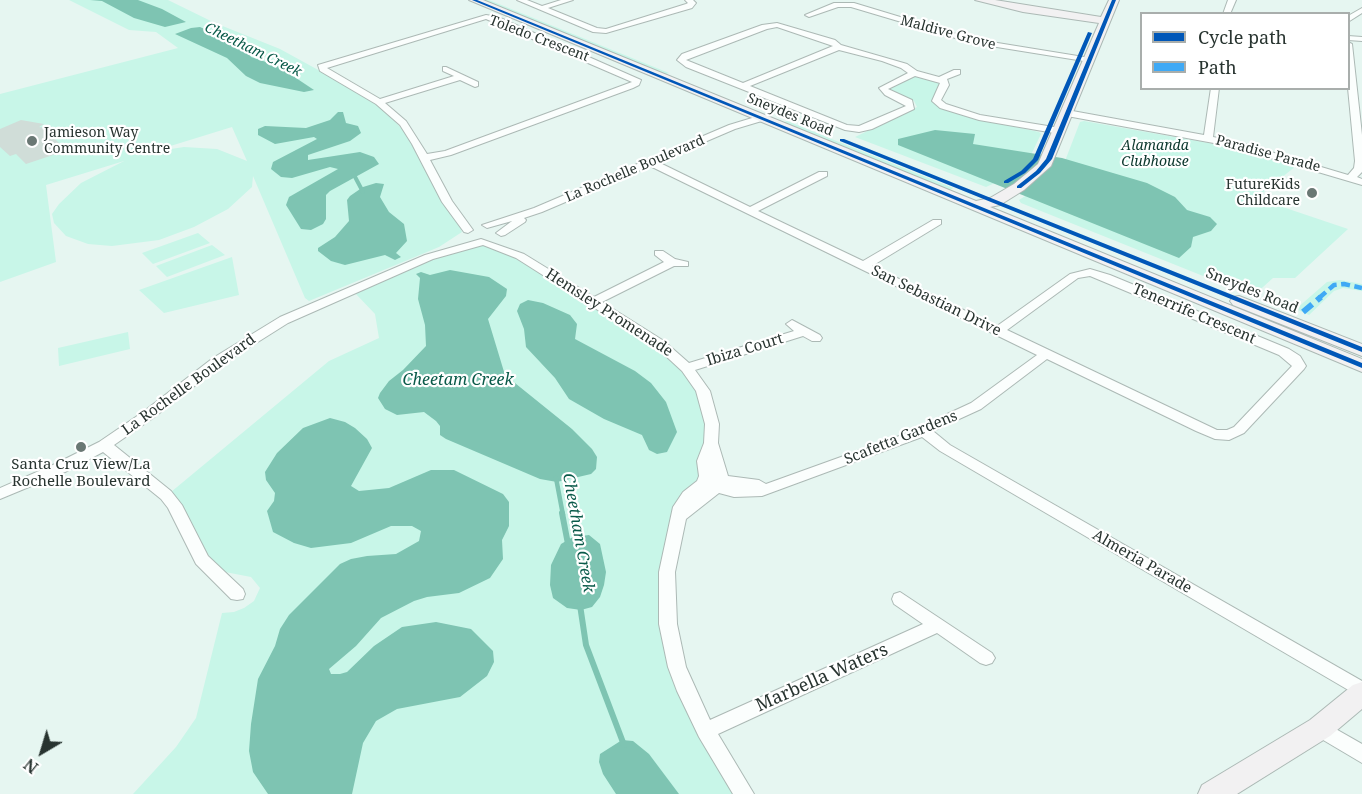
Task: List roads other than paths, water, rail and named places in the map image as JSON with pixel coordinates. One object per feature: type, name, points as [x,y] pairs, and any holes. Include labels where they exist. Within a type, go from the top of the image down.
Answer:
[{"type":"main road","name":"Sneydes Road","points":[[474,0],[762,115],[991,197],[1362,350]]},
{"type":"main road","name":"Sneydes Road","points":[[495,0],[762,115]]},
{"type":"main road","points":[[980,0],[1023,9],[1101,20]]},
{"type":"main road","points":[[1101,20],[1104,0]]},
{"type":"main road","points":[[991,197],[1038,172],[1101,20],[1114,0]]},
{"type":"main road","name":"Sneydes Road","points":[[991,197],[1362,366]]},
{"type":"main road","points":[[1212,794],[1320,728],[1362,692]]},
{"type":"street","points":[[521,0],[596,30],[606,31],[689,6],[692,3],[689,0]]},
{"type":"street","points":[[542,8],[569,0]]},
{"type":"street","name":"Maldive Grove","points":[[809,15],[837,5],[851,5],[972,41],[1084,59]]},
{"type":"street","name":"Toledo Crescent","points":[[379,102],[323,69],[322,65],[485,17],[495,19],[638,81],[448,153],[424,158]]},
{"type":"street","points":[[914,73],[887,84],[883,89],[909,102],[911,107],[869,127],[859,129],[845,127],[681,60],[685,56],[773,26],[789,28],[832,42],[838,47],[904,66],[914,73],[941,80],[945,85],[936,101],[943,106],[979,117],[1054,130]]},
{"type":"street","points":[[743,86],[838,47]]},
{"type":"street","points":[[1350,61],[1360,127],[1360,166],[1351,178]]},
{"type":"street","points":[[446,69],[475,84]]},
{"type":"street","points":[[941,80],[957,72]]},
{"type":"street","points":[[460,77],[379,102],[407,129],[447,202],[468,231]]},
{"type":"street","points":[[1352,78],[1362,80]]},
{"type":"street","points":[[1208,138],[1215,90]]},
{"type":"street","name":"Paradise Parade","points":[[1061,112],[1208,138],[1262,151],[1362,182]]},
{"type":"street","name":"La Rochelle Boulevard","points":[[429,257],[468,231],[538,210],[762,115]]},
{"type":"street","name":"San Sebastian Drive","points":[[650,162],[1208,432],[1224,435]]},
{"type":"street","points":[[750,211],[825,173]]},
{"type":"street","name":"La Rochelle Boulevard","points":[[0,492],[60,468],[104,445],[148,415],[204,370],[260,334],[319,303],[429,257],[495,239],[538,210]]},
{"type":"street","points":[[455,212],[485,225]]},
{"type":"street","points":[[863,266],[938,222]]},
{"type":"street","name":"Hemsley Promenade","points":[[485,225],[499,228],[501,234],[520,256]]},
{"type":"street","name":"Hemsley Promenade","points":[[468,231],[469,239],[520,256],[594,302],[660,344],[687,368],[703,392],[712,424],[714,482]]},
{"type":"street","points":[[594,302],[678,263],[660,253]]},
{"type":"street","name":"Tenerrife Crescent","points":[[998,331],[1074,276],[1090,272],[1106,276],[1295,359],[1299,366],[1297,370],[1239,430],[1224,435]]},
{"type":"street","name":"Ibiza Court","points":[[792,324],[816,338]]},
{"type":"street","name":"Ibiza Court","points":[[687,368],[803,332]]},
{"type":"street","name":"Scafetta Gardens","points":[[714,482],[734,492],[753,492],[776,486],[924,431],[976,406],[1046,354]]},
{"type":"street","name":"Almeria Parade","points":[[924,431],[945,448],[1362,692]]},
{"type":"street","points":[[104,445],[166,495],[174,505],[202,560],[237,594]]},
{"type":"street","points":[[714,482],[681,517],[667,572],[668,624],[677,667],[706,731],[744,794]]},
{"type":"street","points":[[900,600],[986,658]]},
{"type":"street","name":"Marbella Waters","points":[[706,731],[938,625]]},
{"type":"street","points":[[1320,728],[1362,754]]},
{"type":"water","points":[[90,0],[138,0],[162,9],[186,22],[165,27],[134,18],[102,1]]},
{"type":"water","points":[[200,27],[239,44],[246,48],[251,57],[278,66],[314,90],[304,92],[260,83],[246,76],[227,58],[175,34]]},
{"type":"water","points":[[338,112],[343,112],[346,123],[358,126],[361,133],[350,141],[308,155],[308,160],[360,152],[374,157],[379,164],[330,191],[326,195],[326,219],[323,224],[311,230],[301,229],[286,205],[289,197],[338,169],[330,167],[292,178],[281,177],[271,169],[273,162],[317,139],[314,137],[275,144],[258,135],[258,129],[265,126],[306,128],[330,120]]},
{"type":"water","points":[[935,130],[975,134],[973,144],[1062,158],[1147,183],[1175,197],[1187,210],[1210,217],[1217,224],[1211,231],[1193,237],[1191,247],[1179,258],[898,145],[898,139]]},
{"type":"water","points":[[376,183],[384,184],[380,197],[389,212],[404,224],[407,241],[396,253],[401,257],[395,260],[385,255],[345,265],[331,261],[318,251],[318,248],[335,237],[349,221],[347,200],[350,196],[363,187]]},
{"type":"water","name":"Cheetam Creek","points":[[450,270],[489,277],[507,289],[506,296],[488,319],[505,375],[572,429],[592,449],[597,457],[596,469],[591,474],[557,482],[540,479],[446,439],[440,435],[440,426],[436,421],[424,412],[397,415],[385,409],[378,398],[380,393],[389,381],[426,346],[425,325],[418,299],[420,278],[416,274],[421,272],[430,275]]},
{"type":"water","points":[[528,300],[543,303],[570,315],[577,324],[575,339],[635,371],[651,383],[666,402],[677,432],[667,452],[657,454],[649,450],[642,435],[604,419],[569,399],[555,378],[526,347],[524,329],[517,311],[520,304]]},
{"type":"water","points":[[330,418],[345,422],[355,428],[367,439],[372,448],[351,486],[359,491],[389,488],[431,470],[454,470],[503,494],[509,502],[509,526],[502,540],[503,559],[490,578],[459,593],[414,601],[381,618],[356,646],[329,669],[331,674],[347,672],[374,646],[402,627],[436,622],[471,629],[493,651],[494,662],[487,676],[460,697],[397,709],[376,721],[363,743],[352,794],[268,794],[253,772],[249,751],[258,679],[275,646],[280,629],[289,615],[340,564],[367,556],[396,554],[419,541],[421,531],[412,526],[391,526],[351,543],[311,548],[294,543],[273,532],[267,511],[274,501],[275,493],[266,480],[265,472],[277,453],[303,428]]},
{"type":"water","points":[[589,535],[600,544],[606,572],[604,585],[600,597],[592,607],[581,610],[567,608],[553,598],[550,585],[551,565],[561,544],[573,537]]},
{"type":"water","points":[[622,740],[633,741],[649,754],[679,794],[616,794],[603,774],[599,762],[600,754]]},
{"type":"waterway","name":"Cheetham Creek","points":[[353,173],[363,192]]},
{"type":"waterway","name":"Cheetham Creek","points":[[556,478],[563,515]]},
{"type":"waterway","name":"Cheetham Creek","points":[[562,513],[568,544]]},
{"type":"waterway","name":"Cheetham Creek","points":[[580,605],[586,645],[624,745]]},
{"type":"place","name":"Jamieson Way Community Centre","points":[[32,141]]},
{"type":"place","name":"FutureKids Childcare","points":[[1312,193]]},
{"type":"place","name":"Santa Cruz View/La Rochelle Boulevard","points":[[81,447]]},
{"type":"park label","name":"Alamanda Clubhouse","points":[[1155,154]]}]
